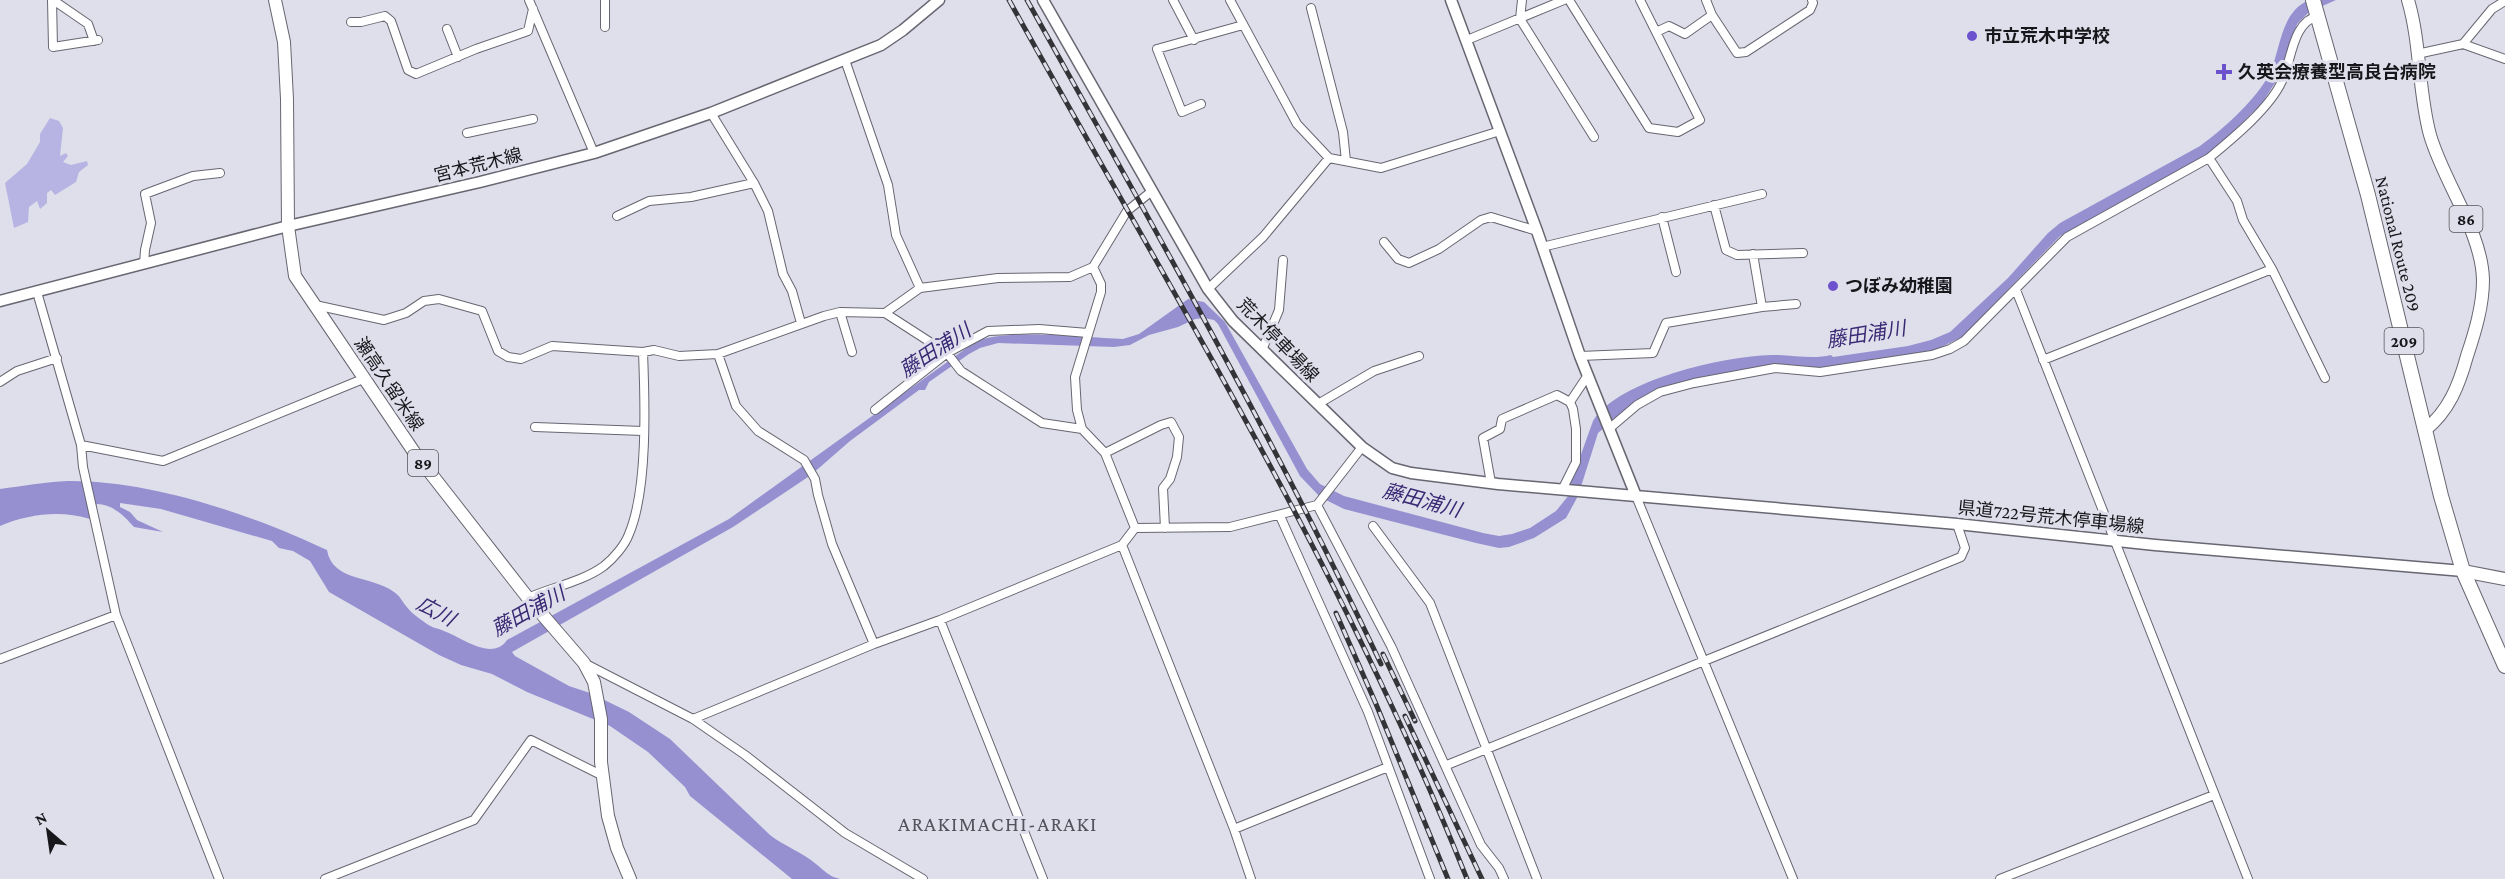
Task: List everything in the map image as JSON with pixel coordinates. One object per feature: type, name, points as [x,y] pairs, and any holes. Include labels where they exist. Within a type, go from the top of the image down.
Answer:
[{"type":"highway","name":"National Route 209","points":[[2316,9],[2373,216],[2463,571],[2505,666]]},
{"type":"main road","name":"瀬高久留米線","points":[[275,0],[284,42],[288,226],[295,276],[414,452],[528,598],[584,663],[594,682],[601,718],[601,762],[608,816],[617,848],[630,879]]},
{"type":"main road","name":"宮本荒木線","points":[[0,301],[288,226],[594,153],[711,113],[881,45],[939,0]]},
{"type":"main road","name":"荒木停車場線","points":[[1043,0],[1208,289],[1233,321],[1362,447],[1392,468],[1411,473],[1491,483],[1636,496]]},
{"type":"main road","points":[[1451,0],[1538,231],[1580,356],[1636,496]]},
{"type":"main road","name":"86","points":[[2408,0],[2430,133],[2439,164],[2475,237],[2483,279],[2481,302],[2458,387],[2443,412],[2426,430]]},
{"type":"main road","name":"県道722号荒木停車場線","points":[[1636,496],[2463,571]]},
{"type":"main road","points":[[2463,571],[2505,579]]},
{"type":"street","points":[[53,0],[88,24],[96,40],[53,47],[53,0]]},
{"type":"street","points":[[529,0],[594,153]]},
{"type":"street","points":[[605,0],[606,27]]},
{"type":"street","points":[[1173,0],[1194,40]]},
{"type":"street","points":[[1230,0],[1297,124],[1329,158],[1381,168],[1500,131]]},
{"type":"street","points":[[1522,0],[1520,19],[1594,137]]},
{"type":"street","points":[[1467,40],[1564,0]]},
{"type":"street","points":[[1569,0],[1649,128],[1678,132],[1700,120],[1640,0]]},
{"type":"street","points":[[1706,0],[1712,15],[1737,53],[1746,52],[1809,10],[1813,3],[1812,0]]},
{"type":"street","points":[[2463,44],[2492,9],[2505,2]]},
{"type":"street","points":[[1311,8],[1343,132],[1346,161]]},
{"type":"street","points":[[351,22],[386,16],[391,21],[408,70],[416,74],[528,32],[533,9]]},
{"type":"street","points":[[1610,428],[1637,405],[1660,392],[1694,383],[1775,368],[1820,372],[1932,355],[1964,341],[2067,237],[2209,158],[2265,105],[2281,84],[2300,27],[2316,9]]},
{"type":"street","points":[[1656,32],[1669,26],[1685,34],[1712,15]]},
{"type":"street","points":[[1201,104],[1182,112],[1157,49],[1243,25]]},
{"type":"street","points":[[447,29],[458,57]]},
{"type":"street","points":[[2417,54],[2463,44],[2505,59]]},
{"type":"street","points":[[845,60],[888,185],[896,235],[920,288]]},
{"type":"street","points":[[711,113],[754,183],[768,211],[783,274],[792,291],[801,323]]},
{"type":"street","points":[[467,134],[532,118]]},
{"type":"street","points":[[1208,289],[1263,237],[1329,158]]},
{"type":"street","points":[[2209,158],[2237,201],[2243,220],[2272,269],[2325,378]]},
{"type":"street","points":[[144,264],[151,223],[145,194],[193,176],[220,173]]},
{"type":"street","points":[[617,216],[650,201],[691,196],[754,183]]},
{"type":"street","points":[[885,313],[920,288],[998,278],[1070,277],[1093,267],[1127,211],[1152,191]]},
{"type":"street","points":[[1542,247],[1762,194]]},
{"type":"street","points":[[1714,205],[1726,250],[1737,255],[1803,253]]},
{"type":"street","points":[[1384,242],[1398,259],[1409,263],[1439,249],[1481,220],[1491,217],[1538,231]]},
{"type":"street","points":[[1662,217],[1676,272]]},
{"type":"street","points":[[1753,254],[1762,307]]},
{"type":"street","points":[[1262,350],[1280,310],[1283,260]]},
{"type":"street","points":[[1093,267],[1101,284],[1101,292],[1075,378],[1077,410],[1082,429],[1105,453],[1135,528]]},
{"type":"street","points":[[2043,360],[2272,269]]},
{"type":"street","points":[[2016,290],[2248,879]]},
{"type":"street","points":[[37,292],[81,445],[83,467],[116,615],[219,879]]},
{"type":"street","points":[[314,305],[384,320],[406,313],[424,300],[440,299],[482,311],[498,351],[508,357],[521,359],[552,346],[644,352],[654,350],[679,356],[718,354],[770,337],[801,323],[840,312],[885,313],[947,353],[961,372],[1042,423],[1082,429]]},
{"type":"street","points":[[1580,356],[1653,353],[1666,323],[1762,307],[1796,304]]},
{"type":"street","points":[[840,312],[852,352]]},
{"type":"street","points":[[875,410],[947,353],[988,331],[1039,329],[1088,333]]},
{"type":"street","points":[[528,598],[574,581],[603,566],[624,545],[636,511],[643,431],[644,352]]},
{"type":"street","points":[[718,354],[736,406],[758,431],[804,460],[815,479],[832,544],[874,644]]},
{"type":"street","points":[[1318,404],[1374,371],[1419,356]]},
{"type":"street","points":[[0,382],[17,371],[57,358]]},
{"type":"street","points":[[1570,402],[1588,375]]},
{"type":"street","points":[[81,445],[163,461],[363,379]]},
{"type":"street","points":[[1491,483],[1483,438],[1500,429],[1502,419],[1557,395],[1570,402],[1576,429],[1576,462],[1563,488]]},
{"type":"street","points":[[1105,453],[1171,422],[1179,437],[1177,457],[1170,479],[1163,488],[1165,528]]},
{"type":"street","points":[[535,427],[643,431]]},
{"type":"street","points":[[1135,528],[1230,527],[1317,505],[1362,447]]},
{"type":"street","points":[[1636,496],[1793,879]]},
{"type":"street","points":[[1317,505],[1391,646],[1447,765],[1481,845],[1499,868],[1504,879]]},
{"type":"street","points":[[1280,516],[1368,712],[1430,879]]},
{"type":"street","points":[[1447,765],[1960,557],[1965,548],[1957,524]]},
{"type":"street","points":[[1373,526],[1430,603],[1538,879]]},
{"type":"street","points":[[693,719],[1122,545],[1135,528]]},
{"type":"street","points":[[1122,545],[1234,829],[1251,879]]},
{"type":"street","points":[[0,659],[116,615]]},
{"type":"street","points":[[940,620],[1043,879]]},
{"type":"street","points":[[584,663],[693,719],[745,755],[845,833],[923,879]]},
{"type":"street","points":[[325,879],[474,820],[531,740],[603,776]]},
{"type":"street","points":[[1234,829],[1388,766]]},
{"type":"street","points":[[2000,879],[2214,795]]},
{"type":"shaded area","points":[[2309,0],[2336,0],[2309,12],[2297,24],[2282,72],[2262,103],[2235,130],[2207,155],[2060,236],[1962,337],[1933,351],[1819,368],[1767,366],[1676,384],[1650,393],[1631,405],[1598,433],[1578,496],[1566,518],[1534,538],[1499,548],[1344,509],[1320,497],[1300,476],[1218,324],[1214,320],[1195,319],[1178,327],[1149,335],[1130,345],[1114,347],[998,343],[980,348],[929,382],[925,390],[919,390],[850,441],[811,475],[733,527],[512,652],[515,656],[569,686],[590,693],[629,712],[670,739],[770,835],[811,860],[830,875],[840,879],[792,879],[690,796],[685,787],[648,752],[610,726],[527,692],[492,674],[461,665],[439,655],[329,592],[310,561],[293,551],[279,548],[272,541],[161,509],[120,503],[120,507],[130,512],[137,520],[163,532],[134,527],[123,515],[108,506],[97,504],[90,519],[56,514],[33,516],[0,526],[0,489],[68,481],[133,486],[167,493],[267,524],[327,550],[330,560],[337,568],[355,577],[386,587],[399,597],[410,611],[429,625],[476,646],[493,649],[729,519],[975,342],[1006,335],[1123,339],[1139,334],[1188,299],[1204,302],[1225,322],[1307,469],[1320,484],[1344,496],[1483,533],[1499,536],[1512,534],[1530,528],[1556,511],[1569,495],[1570,485],[1593,421],[1606,406],[1648,382],[1701,366],[1751,356],[1816,357],[1831,355],[1833,357],[1908,346],[1950,332],[2008,278],[2048,233],[2060,223],[2200,146],[2227,124],[2253,98],[2266,80],[2291,15]]},
{"type":"shaded area","points":[[50,118],[59,121],[63,128],[60,156],[66,153],[68,156],[63,162],[71,165],[87,161],[88,165],[79,172],[76,182],[55,195],[51,190],[47,193],[47,203],[40,209],[37,201],[29,207],[28,222],[14,228],[5,183],[27,164]]},
{"type":"railway","points":[[1009,0],[1192,324],[1311,542],[1419,765],[1467,879]]},
{"type":"railway","points":[[1027,0],[1254,412],[1381,664]]},
{"type":"railway","points":[[1336,613],[1448,879]]},
{"type":"railway","points":[[1383,654],[1415,721]]},
{"type":"railway","points":[[1405,716],[1482,879]]},
{"type":"place","name":"市立荒木中学校","points":[[1972,36]]},
{"type":"place","name":"久英会療養型高良台病院","points":[[2224,72]]},
{"type":"place","name":"つぼみ幼稚園","points":[[1833,286]]},
{"type":"district","name":"ARAKIMACHI-ARAKI","points":[[998,824]]},
{"type":"water label","name":"藤田浦川","points":[[1866,334]]},
{"type":"water label","name":"藤田浦川","points":[[935,350]]},
{"type":"water label","name":"藤田浦川","points":[[1422,500]]},
{"type":"water label","name":"広川","points":[[436,611]]},
{"type":"water label","name":"藤田浦川","points":[[528,611]]}]
